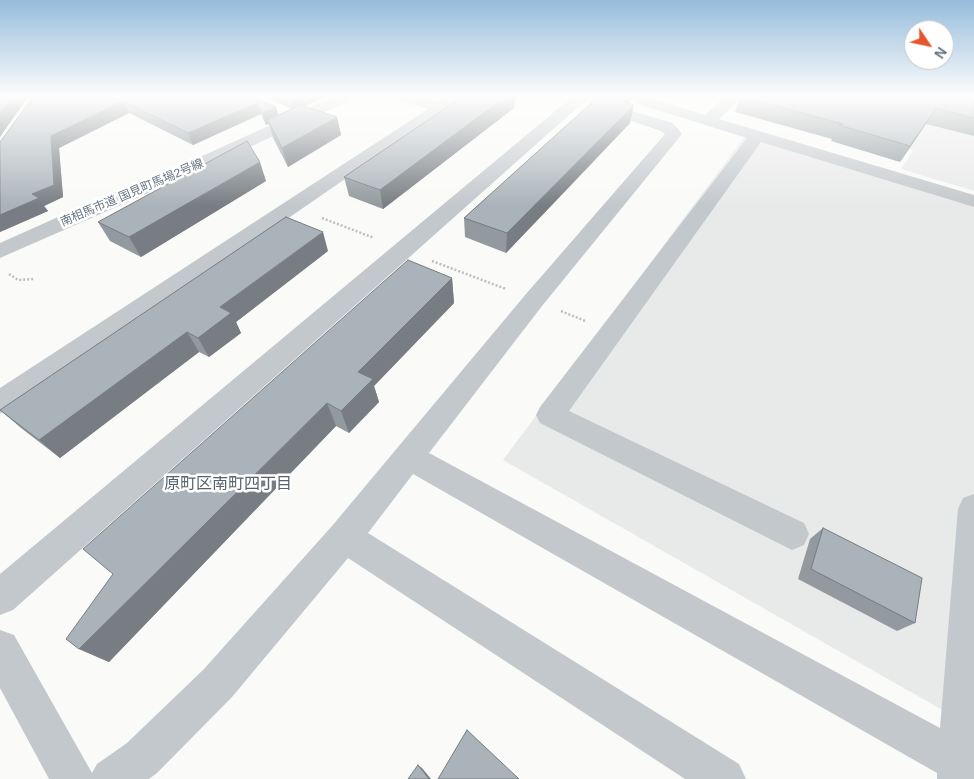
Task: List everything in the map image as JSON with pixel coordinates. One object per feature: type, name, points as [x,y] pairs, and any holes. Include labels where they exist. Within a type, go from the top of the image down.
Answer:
[{"type":"street","name":"南相馬市道 国見町馬場2号線","points":[[0,251],[266,133]]},
{"type":"street","points":[[0,402],[403,133]]},
{"type":"street","points":[[0,597],[571,133]]},
{"type":"street","points":[[112,779],[142,758],[218,683],[344,537],[545,288],[673,133]]},
{"type":"street","points":[[753,133],[974,201]]},
{"type":"street","points":[[758,135],[550,415],[792,534]]},
{"type":"street","points":[[408,456],[958,771],[974,509]]},
{"type":"street","points":[[344,537],[724,779]]},
{"type":"street","points":[[0,648],[73,779]]},
{"type":"path","points":[[319,217],[378,240]]},
{"type":"path","points":[[431,260],[514,292]]},
{"type":"path","points":[[6,272],[18,280],[34,279]]},
{"type":"path","points":[[554,308],[611,332]]},
{"type":"shaded area","points":[[856,133],[974,133],[974,191],[901,169],[913,150]]},
{"type":"shaded area","points":[[745,136],[974,207],[974,728],[503,460]]},
{"type":"building","points":[[6,133],[56,133],[51,136],[54,185],[32,194],[39,198],[0,215],[0,142]]},
{"type":"building","points":[[275,133],[308,133],[282,148]]},
{"type":"building","points":[[408,133],[456,133],[380,190],[344,177]]},
{"type":"building","points":[[558,133],[606,133],[507,233],[464,218]]},
{"type":"building","points":[[867,133],[919,133],[910,146]]},
{"type":"building","points":[[247,141],[260,162],[129,237],[98,222]]},
{"type":"building","points":[[286,217],[323,232],[220,307],[231,313],[198,338],[187,332],[39,440],[0,410]]},
{"type":"building","points":[[408,260],[452,278],[358,372],[373,379],[341,411],[327,403],[79,649],[66,639],[113,574],[83,549]]},
{"type":"building","points":[[823,528],[922,578],[915,623],[811,569]]},
{"type":"building","points":[[467,730],[519,779],[438,779]]},
{"type":"building","points":[[418,765],[429,779],[408,779]]},
{"type":"district","name":"原町区南町四丁目","points":[[228,485]]}]
